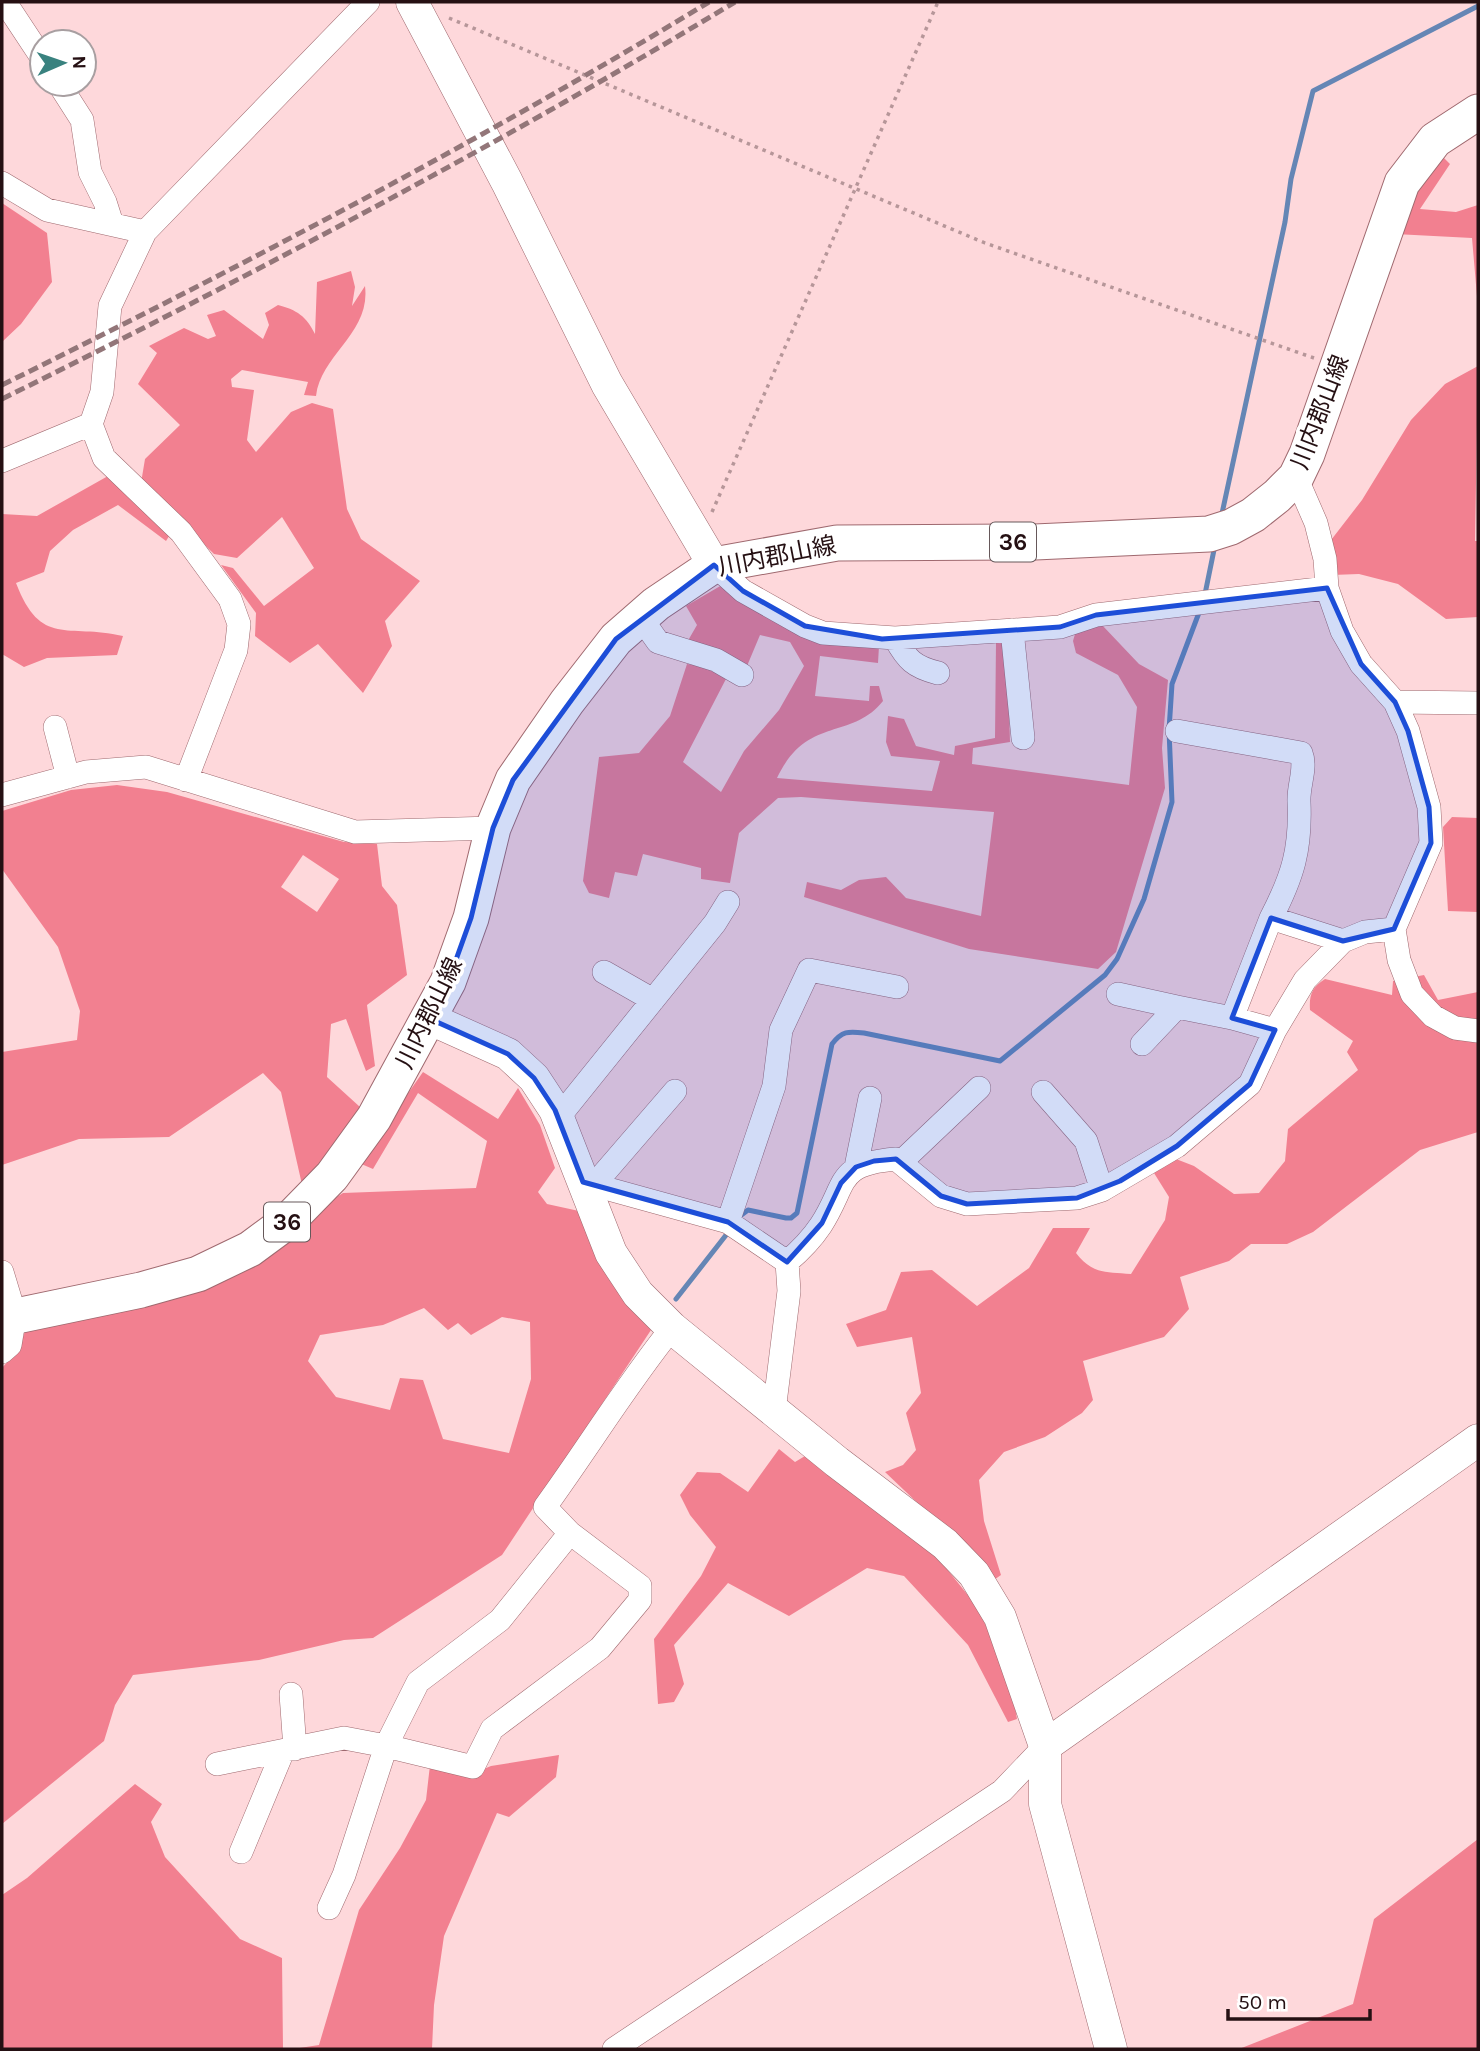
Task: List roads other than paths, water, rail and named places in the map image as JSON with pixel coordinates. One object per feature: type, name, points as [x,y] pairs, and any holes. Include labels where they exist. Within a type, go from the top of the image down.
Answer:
[{"type":"main road","name":"川内郡山線","points":[[8,1317],[152,1287],[198,1274],[250,1249],[288,1221],[332,1176],[374,1118],[448,982],[471,918],[493,828],[513,780],[566,702],[616,639],[706,553],[837,542],[1035,542],[1191,536],[1231,527],[1252,515],[1296,477],[1402,183],[1435,140],[1478,112]]},
{"type":"street","points":[[186,780],[236,650],[239,624],[230,598],[181,532],[104,458],[91,425],[102,392],[110,306],[145,232],[368,2]]},
{"type":"street","points":[[412,2],[507,182],[607,384],[706,553],[743,591],[805,626],[823,633],[895,638],[1060,627],[1096,615],[1326,587]]},
{"type":"street","points":[[9,8],[28,37]]},
{"type":"street","points":[[68,98],[82,120],[90,172],[105,202],[112,224]]},
{"type":"street","points":[[2,183],[47,210],[145,232]]},
{"type":"street","points":[[2,461],[91,425]]},
{"type":"street","points":[[1296,477],[1317,523],[1325,559],[1326,587],[1342,631],[1361,664],[1395,702],[1408,731],[1429,807],[1431,843],[1394,929],[1399,960],[1412,994],[1433,1016],[1455,1028],[1478,1031]]},
{"type":"street","points":[[641,618],[658,642],[716,660],[742,675]]},
{"type":"street","points":[[1012,630],[1023,738]]},
{"type":"street","points":[[895,638],[907,660],[918,668],[938,673]]},
{"type":"street","points":[[1395,702],[1478,703]]},
{"type":"street","points":[[55,727],[68,777]]},
{"type":"street","points":[[1177,731],[1301,752],[1303,760],[1299,802],[1302,815],[1296,862],[1231,1018]]},
{"type":"street","points":[[2,795],[68,777],[146,767],[355,832],[493,828]]},
{"type":"street","points":[[558,1118],[728,902]]},
{"type":"street","points":[[1271,918],[1343,941]]},
{"type":"street","points":[[787,1262],[807,1245],[822,1223],[841,1183],[856,1167],[874,1161],[896,1159],[941,1196],[967,1204],[1077,1198],[1102,1189],[1177,1146],[1250,1084],[1275,1030],[1306,980],[1343,941],[1365,932],[1394,929]]},
{"type":"street","points":[[730,1224],[774,1086],[781,1030],[808,970],[897,987]]},
{"type":"street","points":[[604,972],[653,1000]]},
{"type":"street","points":[[1118,994],[1275,1030]]},
{"type":"street","points":[[1143,1044],[1177,1007]]},
{"type":"street","points":[[428,1018],[508,1054],[534,1079],[558,1118],[588,1184],[611,1253],[638,1294],[672,1328],[944,1544],[974,1574],[1000,1617],[1045,1746],[1045,1804],[1111,2049]]},
{"type":"street","points":[[901,1162],[979,1088]]},
{"type":"street","points":[[588,1184],[674,1091]]},
{"type":"street","points":[[1043,1092],[1086,1141],[1102,1189]]},
{"type":"street","points":[[856,1167],[870,1098]]},
{"type":"street","points":[[588,1184],[730,1224],[787,1262]]},
{"type":"street","points":[[774,1411],[789,1291],[787,1262]]},
{"type":"street","points":[[2,1272],[10,1345],[2,1352]]},
{"type":"street","points":[[217,1764],[344,1738],[473,1767],[492,1729],[600,1648],[640,1600],[640,1586],[570,1533],[545,1507],[599,1433],[641,1366],[672,1328]]},
{"type":"street","points":[[614,2049],[1002,1791],[1045,1746],[1478,1440]]},
{"type":"street","points":[[329,1909],[344,1875],[386,1746],[418,1682],[500,1620],[570,1533]]},
{"type":"street","points":[[241,1852],[289,1750],[290,1694]]},
{"type":"waterway","points":[[1221,518],[1285,222],[1291,179],[1313,91],[1478,6]]},
{"type":"waterway","points":[[1205,594],[1215,545]]},
{"type":"waterway","points":[[740,1216],[748,1210],[786,1218],[797,1213],[832,1044],[842,1034],[864,1033],[1000,1061],[1105,975],[1117,959],[1144,899],[1172,802],[1169,730],[1172,684],[1200,610]]},
{"type":"waterway","points":[[676,1299],[730,1230]]},
{"type":"railway","points":[[2,385],[360,201],[536,104],[709,2]]},
{"type":"railway","points":[[2,399],[372,208],[555,107],[735,2]]}]
